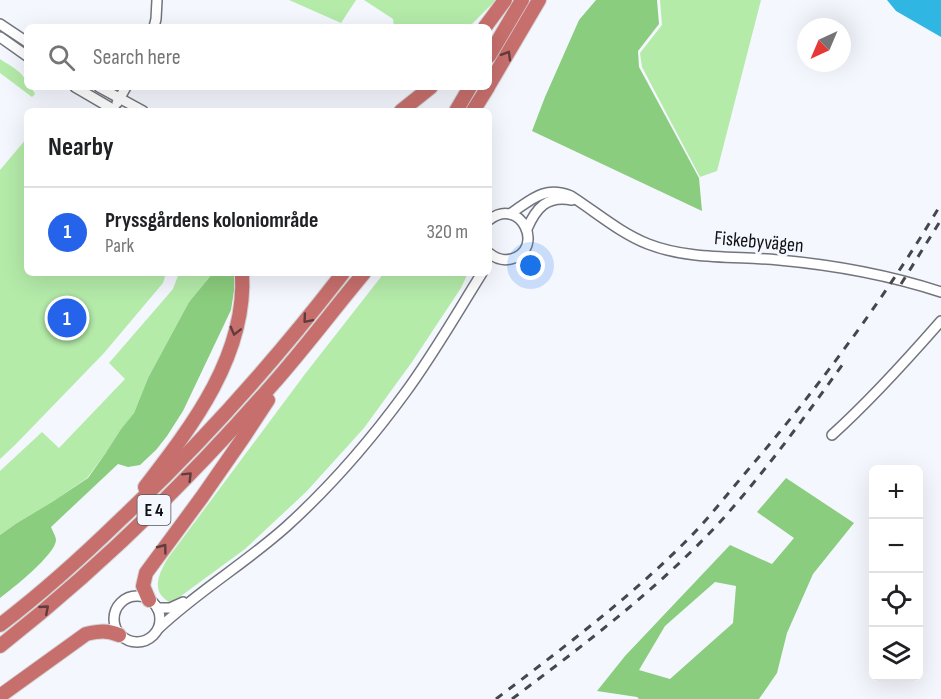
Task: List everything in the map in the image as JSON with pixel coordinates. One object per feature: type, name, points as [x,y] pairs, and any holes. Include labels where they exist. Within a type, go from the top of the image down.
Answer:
[{"type":"highway","points":[[487,24],[505,0]]},
{"type":"highway","points":[[492,51],[522,0]]},
{"type":"highway","points":[[492,79],[539,0]]},
{"type":"highway","points":[[405,108],[427,90]]},
{"type":"highway","points":[[458,108],[468,90]]},
{"type":"highway","points":[[475,108],[486,90]]},
{"type":"highway","points":[[115,525],[193,422],[217,380],[236,330],[242,276]]},
{"type":"highway","name":"E 4","points":[[0,625],[55,580],[163,479],[235,403],[341,276]]},
{"type":"highway","name":"E 4","points":[[0,646],[125,538],[199,465],[271,387],[362,276]]},
{"type":"highway","points":[[153,604],[143,585],[146,573],[243,438],[294,359]]},
{"type":"highway","points":[[0,696],[86,634],[108,631],[119,635]]},
{"type":"street","points":[[154,24],[157,0]]},
{"type":"street","points":[[0,24],[24,40]]},
{"type":"street","points":[[0,37],[24,54]]},
{"type":"street","points":[[80,90],[112,108]]},
{"type":"street","points":[[105,90],[138,108]]},
{"type":"street","points":[[116,108],[124,90]]},
{"type":"street","name":"Fiskebyvägen","points":[[492,218],[500,214],[510,214],[537,196],[553,191],[571,196],[633,237],[666,250],[823,266],[893,279],[941,292]]},
{"type":"street","name":"Fiskebyvägen","points":[[527,229],[536,212],[550,201],[557,198],[583,204]]},
{"type":"street","points":[[492,264],[501,260],[513,259],[523,252],[528,241],[527,229],[521,220],[510,214]]},
{"type":"street","points":[[492,255],[501,260]]},
{"type":"street","points":[[195,596],[143,642],[130,642],[119,635],[114,623],[116,610],[124,600],[136,596],[166,609],[195,596],[222,578],[285,527],[316,498],[353,459],[407,391],[480,276]]},
{"type":"street","points":[[832,435],[894,375],[941,321]]},
{"type":"street","points":[[153,604],[160,618],[158,629]]},
{"type":"green space","points":[[289,0],[356,0],[341,23]]},
{"type":"green space","points":[[364,0],[496,0],[472,24],[394,24],[393,19]]},
{"type":"green space","points":[[596,0],[657,0],[659,24],[638,51],[639,67],[699,178],[702,211],[532,131],[579,20]]},
{"type":"green space","points":[[660,0],[761,0],[717,171],[700,177],[642,67],[640,53],[662,25]]},
{"type":"green space","points":[[0,59],[21,74],[24,78],[24,90],[33,90],[35,94],[32,97],[0,73]]},
{"type":"green space","points":[[24,142],[24,276],[165,276],[163,283],[104,353],[0,459],[0,170]]},
{"type":"green space","points":[[178,276],[211,276],[189,302],[148,378],[134,413],[87,478],[0,535],[0,471],[42,432],[59,448],[125,379],[109,363],[173,289]]},
{"type":"green space","points":[[211,276],[234,276],[231,310],[183,411],[156,450],[140,465],[128,467],[118,464],[51,527],[56,540],[49,554],[0,598],[0,535],[88,478],[134,413],[148,378],[189,302]]},
{"type":"green space","points":[[382,276],[467,276],[412,362],[364,428],[306,492],[245,549],[181,596],[169,602],[163,598],[158,587],[159,576],[168,558],[305,374]]},
{"type":"green space","points":[[786,478],[854,523],[813,574],[787,633],[777,673],[759,699],[639,699],[597,691],[625,656],[730,545],[772,564],[794,538],[757,512]],"holes":[[[715,582],[736,586],[733,623],[670,679],[639,670],[665,626]]]},
{"type":"water","points":[[887,0],[941,0],[941,37],[896,11]]},
{"type":"railway","points":[[496,699],[623,599],[701,526],[773,440],[850,342],[897,274],[941,204]]},
{"type":"railway","points":[[901,284],[939,223]]},
{"type":"railway","points":[[512,699],[620,615],[696,547],[753,484],[843,364]]},
{"type":"place","name":"Pryssgårdens koloniområde","points":[[67,318]]}]
